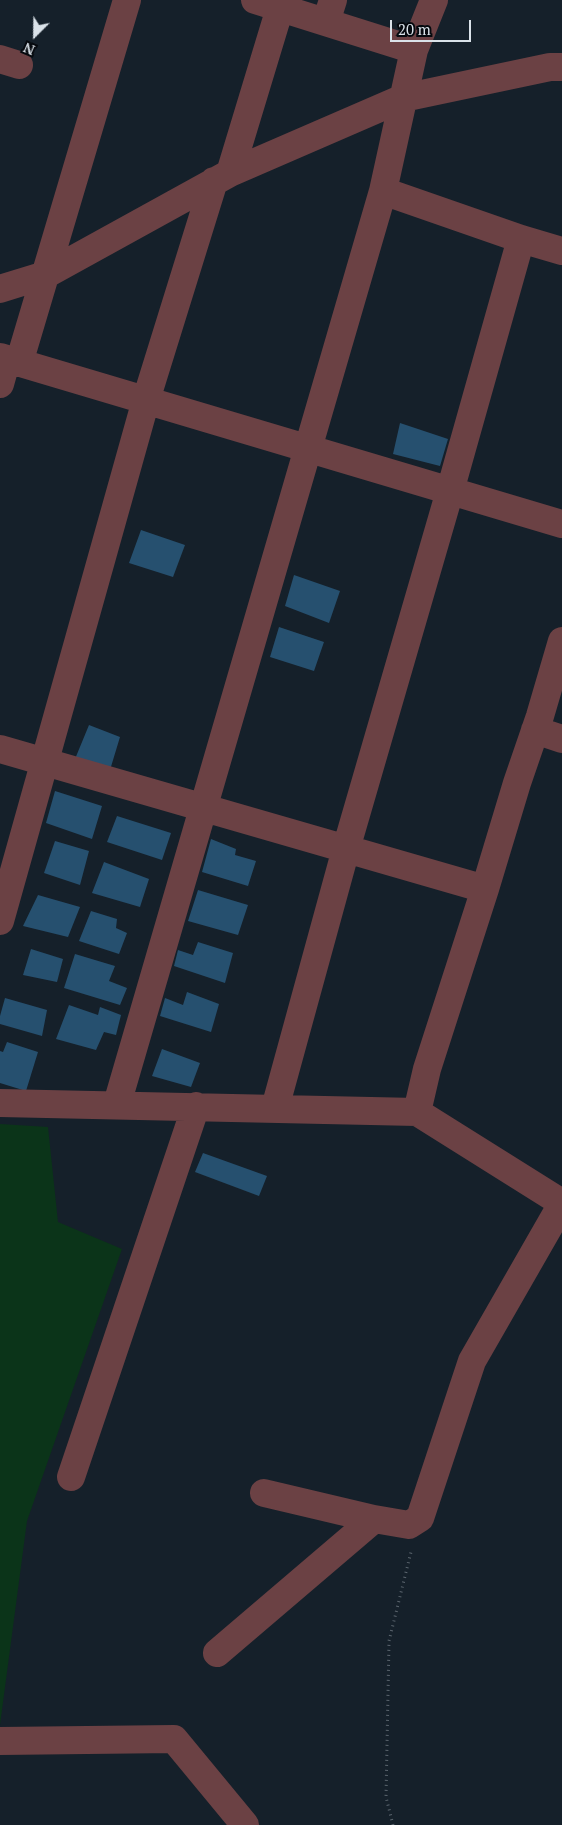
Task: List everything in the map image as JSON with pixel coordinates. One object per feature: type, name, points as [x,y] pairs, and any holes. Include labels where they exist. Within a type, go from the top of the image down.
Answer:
[{"type":"street","points":[[127,0],[46,275],[7,366],[146,400],[562,524]]},
{"type":"street","points":[[117,1104],[383,191],[414,50],[434,0]]},
{"type":"street","points":[[0,921],[146,400],[222,177],[268,4],[329,11],[414,50]]},
{"type":"street","points":[[0,289],[46,275],[222,177],[403,98],[550,67],[562,67]]},
{"type":"street","points":[[383,191],[521,239],[562,251]]},
{"type":"street","points":[[275,1108],[346,849],[521,239]]},
{"type":"street","points":[[417,1112],[427,1069],[562,640]]},
{"type":"street","points":[[535,730],[562,739]]},
{"type":"street","points":[[0,748],[485,889]]},
{"type":"street","points":[[0,1102],[417,1112],[562,1204],[472,1361],[420,1518],[409,1525],[374,1519],[264,1492]]},
{"type":"street","points":[[71,1477],[196,1106]]},
{"type":"street","points":[[218,1653],[374,1519]]},
{"type":"street","points":[[0,1741],[174,1739],[245,1825]]},
{"type":"path","points":[[392,1825],[386,1797],[389,1641],[420,1518]]},
{"type":"green space","points":[[0,1124],[48,1127],[58,1222],[122,1249],[27,1521],[0,1725]]},
{"type":"building","points":[[400,423],[448,439],[440,466],[393,454]]},
{"type":"building","points":[[141,530],[185,545],[173,577],[129,563]]},
{"type":"building","points":[[294,575],[340,591],[329,623],[285,606]]},
{"type":"building","points":[[279,627],[324,642],[314,671],[270,657]]},
{"type":"building","points":[[89,725],[120,737],[110,770],[75,759]]},
{"type":"building","points":[[55,791],[102,806],[92,839],[46,823]]},
{"type":"building","points":[[117,816],[171,833],[162,860],[107,842]]},
{"type":"building","points":[[211,839],[236,849],[235,855],[256,861],[248,886],[202,872]]},
{"type":"building","points":[[55,841],[89,851],[80,885],[44,873]]},
{"type":"building","points":[[104,862],[149,879],[140,907],[92,893]]},
{"type":"building","points":[[198,890],[248,905],[238,935],[188,921]]},
{"type":"building","points":[[38,895],[80,907],[68,937],[23,926]]},
{"type":"building","points":[[91,911],[117,919],[116,928],[127,933],[119,954],[79,941]]},
{"type":"building","points":[[198,942],[233,953],[225,983],[174,966],[178,950],[193,955]]},
{"type":"building","points":[[31,949],[63,959],[57,982],[23,975]]},
{"type":"building","points":[[75,954],[115,966],[109,981],[127,988],[120,1005],[64,988]]},
{"type":"building","points":[[187,992],[219,1004],[211,1032],[160,1016],[165,998],[183,1005]]},
{"type":"building","points":[[5,998],[47,1010],[42,1036],[0,1024],[0,1016]]},
{"type":"building","points":[[69,1005],[98,1015],[100,1007],[121,1015],[116,1035],[104,1032],[96,1050],[56,1039]]},
{"type":"building","points":[[7,1042],[38,1052],[26,1091],[0,1083],[0,1051],[3,1052]]},
{"type":"building","points":[[162,1049],[200,1063],[191,1087],[152,1076]]},
{"type":"building","points":[[203,1153],[267,1176],[259,1196],[195,1172]]}]
